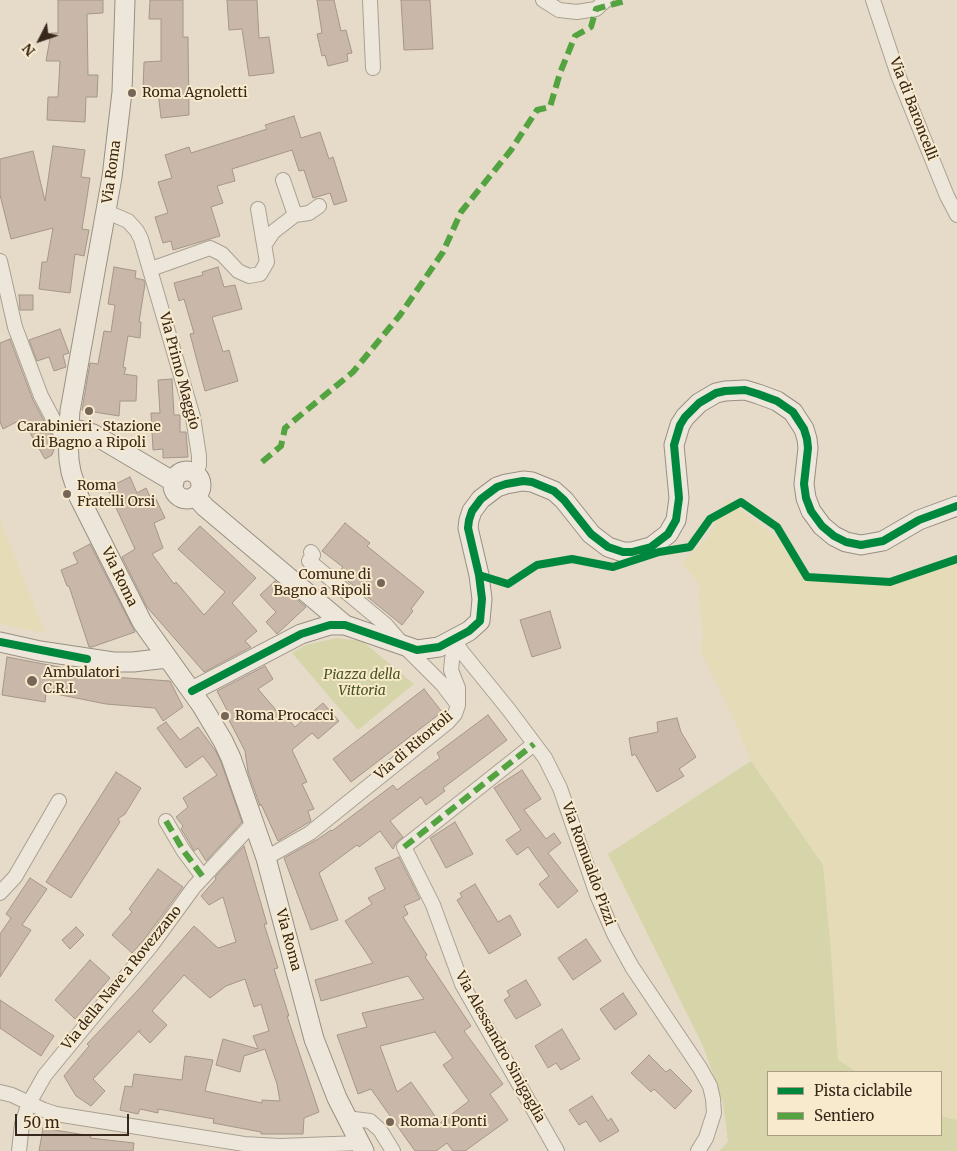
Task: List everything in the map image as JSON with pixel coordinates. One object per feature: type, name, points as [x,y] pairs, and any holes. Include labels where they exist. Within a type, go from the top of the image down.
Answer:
[{"type":"street","name":"Via Roma","points":[[125,0],[122,92],[107,212],[74,384],[69,431],[69,460],[76,490],[147,632],[192,691],[224,741],[266,858],[314,1039],[346,1118],[362,1147]]},
{"type":"street","points":[[370,0],[373,68]]},
{"type":"street","points":[[543,0],[559,10],[577,12],[596,8],[606,0]]},
{"type":"street","name":"Via di Baroncelli","points":[[873,0],[898,76],[947,196],[957,215]]},
{"type":"street","points":[[283,180],[295,215]]},
{"type":"street","points":[[265,244],[273,232],[295,215],[309,213],[319,206]]},
{"type":"street","points":[[151,269],[210,248],[222,254],[238,271],[249,276],[260,274],[267,262],[258,209]]},
{"type":"street","name":"Via Primo Maggio","points":[[107,212],[128,221],[137,231],[151,269],[193,417],[199,466],[196,474]]},
{"type":"street","points":[[0,261],[15,327],[41,396],[59,430],[78,430],[93,434],[174,482]]},
{"type":"street","points":[[195,496],[205,507],[346,625],[406,648],[417,650],[432,649],[454,640],[480,621],[482,599],[479,575],[468,528],[472,511],[481,499],[497,487],[523,481],[532,482],[554,491],[564,500],[591,534],[608,547],[623,552],[651,547],[668,534],[676,520],[679,498],[674,445],[680,425],[693,408],[705,398],[716,393],[745,390],[777,401],[793,412],[804,429],[807,439],[808,448],[804,484],[811,511],[822,526],[840,539],[861,545],[883,541],[919,520],[957,506]]},
{"type":"street","points":[[182,472],[196,474],[201,484],[199,491],[195,496],[186,498],[179,496],[174,490],[175,478],[182,472]]},
{"type":"street","points":[[311,552],[313,555],[309,560],[386,624],[406,648],[442,684],[458,705]]},
{"type":"street","points":[[192,691],[301,634],[330,625],[346,625]]},
{"type":"street","name":"Via di Ritortoli","points":[[266,858],[310,833],[448,722],[455,714],[458,705],[458,688],[451,670],[454,640]]},
{"type":"street","name":"Via Romualdo Pizzi","points":[[454,640],[544,758],[560,788],[614,934],[632,966],[710,1086],[714,1113],[706,1138],[698,1151]]},
{"type":"street","points":[[0,642],[40,651],[113,662],[167,658]]},
{"type":"street","name":"Via Alessandro Sinigaglia","points":[[534,744],[404,847],[433,905],[462,984],[557,1151]]},
{"type":"street","points":[[0,892],[14,876],[58,801]]},
{"type":"street","points":[[166,821],[183,850],[203,877]]},
{"type":"street","name":"Via della Nave a Rovezzano","points":[[19,1151],[22,1124],[29,1103],[45,1075],[151,946],[203,877],[254,822]]},
{"type":"street","points":[[0,1092],[56,1114],[261,1146],[330,1145],[362,1147]]},
{"type":"street","points":[[346,1118],[370,1121],[380,1130],[393,1151]]},
{"type":"shaded area","points":[[727,499],[776,537],[807,577],[890,582],[957,559],[957,1120],[942,1116],[942,1071],[855,1071],[838,1060],[823,865],[751,761],[731,713],[701,652],[703,632],[698,590],[701,585],[681,563],[708,537]]},
{"type":"shaded area","points":[[0,519],[45,633],[0,624]]},
{"type":"green space","name":"Piazza della Vittoria","points":[[336,638],[362,641],[414,684],[358,730],[292,653],[306,645]]},
{"type":"green space","points":[[751,761],[823,865],[838,1060],[855,1071],[767,1071],[767,1136],[942,1136],[942,1116],[957,1120],[957,1151],[719,1151],[728,1142],[723,1102],[703,1046],[608,854]]},
{"type":"building","points":[[58,0],[103,0],[103,13],[87,14],[88,75],[98,75],[97,97],[86,97],[85,122],[47,120],[48,97],[58,97],[60,61],[46,61],[51,33],[58,33]]},
{"type":"building","points":[[150,0],[183,0],[183,37],[188,37],[189,115],[161,118],[158,91],[143,91],[144,62],[161,61],[161,19],[149,19]]},
{"type":"building","points":[[227,0],[257,0],[259,38],[269,37],[274,73],[249,76],[242,29],[229,30]]},
{"type":"building","points":[[317,0],[334,0],[341,31],[346,30],[352,53],[347,54],[348,61],[328,66],[325,55],[322,56],[317,34],[322,33]]},
{"type":"building","points":[[401,0],[430,0],[433,49],[404,50]]},
{"type":"building","points":[[294,116],[301,138],[320,132],[329,159],[333,157],[347,201],[334,205],[330,193],[313,198],[304,170],[299,171],[292,150],[232,169],[235,181],[217,186],[223,203],[211,207],[220,236],[173,250],[171,241],[163,243],[155,217],[168,213],[158,182],[172,178],[165,155],[189,147],[191,153],[267,129],[265,125]]},
{"type":"building","points":[[53,146],[85,150],[81,177],[90,178],[82,229],[89,230],[84,256],[75,254],[70,293],[39,289],[42,262],[47,262],[53,228],[11,239],[0,195],[0,159],[33,151],[45,201]]},
{"type":"building","points":[[114,267],[136,271],[135,278],[144,280],[145,284],[139,322],[141,322],[140,338],[128,336],[123,367],[126,368],[124,374],[137,376],[136,401],[120,401],[119,416],[82,410],[90,363],[98,364],[104,331],[111,332],[115,305],[108,304]]},
{"type":"building","points":[[218,267],[224,287],[235,285],[242,309],[212,317],[223,352],[229,350],[238,381],[205,391],[190,334],[194,333],[184,299],[179,301],[174,283],[203,275],[202,272]]},
{"type":"building","points":[[19,295],[33,295],[33,310],[20,310]]},
{"type":"building","points":[[60,329],[69,353],[63,355],[66,367],[54,371],[49,357],[37,361],[29,340]]},
{"type":"building","points":[[10,339],[33,400],[51,434],[57,441],[52,455],[45,459],[22,419],[3,429],[0,422],[0,343]]},
{"type":"building","points":[[172,379],[174,415],[180,415],[180,432],[186,432],[188,457],[163,458],[163,449],[153,450],[151,413],[160,413],[158,380]]},
{"type":"building","points":[[130,477],[137,493],[146,488],[151,499],[155,497],[165,518],[154,523],[163,548],[152,554],[174,584],[176,582],[204,615],[225,592],[178,549],[200,526],[256,578],[232,603],[257,631],[245,641],[251,647],[204,672],[147,607],[122,557],[135,549],[107,488]]},
{"type":"building","name":"Comune di Bagno a Ripoli","points":[[345,523],[370,543],[367,546],[424,592],[402,625],[338,573],[343,567],[322,551]]},
{"type":"building","points":[[90,544],[135,632],[92,647],[89,647],[69,586],[67,586],[61,570],[78,563],[73,553]]},
{"type":"building","points":[[275,581],[306,607],[277,634],[266,622],[276,612],[260,595]]},
{"type":"building","points":[[550,611],[561,648],[532,657],[520,620]]},
{"type":"building","points":[[7,657],[112,677],[170,681],[183,707],[163,721],[155,708],[106,704],[46,692],[45,702],[2,695]]},
{"type":"building","points":[[265,666],[273,679],[258,689],[282,717],[285,715],[295,727],[323,703],[339,721],[318,739],[312,733],[292,750],[307,782],[302,784],[314,809],[308,811],[311,821],[278,841],[261,804],[260,806],[248,772],[245,751],[217,691]]},
{"type":"building","points":[[424,689],[442,712],[351,782],[333,759]]},
{"type":"building","points":[[488,715],[507,740],[443,788],[445,791],[426,805],[421,797],[390,821],[403,837],[396,843],[393,849],[380,831],[359,847],[357,845],[319,873],[338,920],[311,930],[284,858],[332,831],[393,785],[397,790],[440,758],[437,753]]},
{"type":"building","points":[[677,718],[681,732],[696,757],[679,769],[684,776],[657,792],[635,754],[632,756],[629,738],[658,732],[657,722]]},
{"type":"building","points":[[166,722],[180,740],[198,727],[215,750],[221,762],[242,822],[206,861],[198,848],[194,851],[181,829],[183,826],[176,817],[188,807],[183,798],[217,775],[203,756],[186,768],[157,728]]},
{"type":"building","points":[[522,770],[541,799],[524,810],[546,839],[554,833],[561,843],[548,853],[578,891],[558,908],[539,884],[549,876],[528,847],[517,855],[506,840],[521,830],[494,788]]},
{"type":"building","points":[[116,772],[141,788],[125,814],[118,819],[120,822],[71,898],[46,882]]},
{"type":"building","points":[[455,822],[473,854],[446,868],[430,838]]},
{"type":"building","points":[[244,846],[267,924],[264,924],[278,968],[274,969],[289,1016],[287,1016],[319,1112],[304,1118],[303,1134],[261,1134],[261,1132],[213,1123],[214,1119],[158,1109],[158,1113],[140,1109],[138,1114],[120,1110],[125,1086],[132,1087],[134,1074],[182,1080],[185,1056],[213,1060],[205,1091],[262,1103],[262,1100],[280,1101],[277,1084],[265,1049],[244,1056],[240,1072],[216,1065],[223,1039],[258,1049],[253,1036],[269,1031],[261,1004],[254,1007],[245,979],[226,986],[210,998],[184,975],[152,1011],[167,1025],[150,1043],[139,1032],[140,1030],[93,1079],[105,1091],[91,1106],[76,1096],[64,1076],[89,1046],[87,1044],[139,989],[194,926],[218,948],[236,942],[223,897],[209,905],[201,896],[216,879],[215,877]]},
{"type":"building","points":[[399,857],[420,899],[404,906],[408,914],[403,917],[427,955],[425,957],[471,1026],[464,1031],[503,1084],[490,1094],[508,1120],[465,1151],[453,1151],[447,1143],[436,1151],[415,1151],[371,1089],[358,1094],[337,1035],[367,1027],[362,1013],[424,999],[408,976],[321,1001],[315,980],[373,963],[345,921],[372,904],[368,898],[385,889],[375,868]],"holes":[[[435,1032],[453,1058],[443,1065],[469,1101],[440,1123],[411,1082],[397,1092],[380,1046]]]},
{"type":"building","points":[[158,869],[183,887],[132,953],[112,935],[132,912],[129,909]]},
{"type":"building","points":[[30,878],[47,889],[22,925],[31,930],[0,977],[0,934],[11,918],[6,914]]},
{"type":"building","points":[[475,884],[498,922],[510,915],[521,935],[489,954],[457,900],[462,897],[460,893]]},
{"type":"building","points":[[76,927],[84,935],[70,949],[62,940]]},
{"type":"building","points":[[586,939],[601,961],[573,980],[558,958]]},
{"type":"building","points":[[90,960],[110,978],[75,1019],[55,1000]]},
{"type":"building","points":[[526,980],[541,1005],[516,1019],[504,1000],[510,996],[507,991]]},
{"type":"building","points":[[623,993],[637,1014],[615,1030],[600,1009]]},
{"type":"building","points":[[0,1000],[54,1036],[41,1056],[0,1028]]},
{"type":"building","points":[[562,1029],[580,1059],[561,1070],[556,1063],[548,1068],[535,1046]]},
{"type":"building","points":[[649,1055],[666,1072],[670,1069],[692,1091],[675,1109],[654,1089],[651,1092],[631,1073]]},
{"type":"building","points":[[592,1096],[608,1121],[611,1118],[619,1131],[600,1142],[586,1121],[579,1125],[569,1110]]},
{"type":"building","points":[[43,1128],[91,1136],[90,1138],[134,1143],[133,1151],[39,1151]]},
{"type":"marked path","points":[[262,462],[281,446],[285,428],[353,372],[400,315],[443,252],[461,212],[511,150],[537,110],[550,107],[560,73],[575,36],[591,27],[596,9],[628,0]]},
{"type":"marked path","points":[[404,847],[534,744]]},
{"type":"marked path","points":[[166,821],[183,850],[203,877]]},
{"type":"cycle path","points":[[192,691],[301,634],[330,625],[345,625],[417,650],[439,647],[469,631],[480,621],[482,599],[479,575],[468,528],[469,520],[472,511],[481,499],[497,487],[506,484],[523,481],[532,482],[554,491],[564,500],[591,534],[608,547],[623,552],[632,552],[651,547],[668,534],[676,520],[679,498],[674,445],[680,425],[699,403],[716,393],[745,390],[777,401],[793,412],[804,429],[807,439],[808,448],[804,484],[806,498],[811,511],[822,526],[834,536],[846,542],[861,545],[883,541],[919,520],[957,506]]},
{"type":"cycle path","points":[[479,575],[508,584],[537,565],[572,559],[613,567],[659,552],[690,547],[710,519],[741,502],[777,527],[807,577],[890,582],[957,559]]},
{"type":"cycle path","points":[[0,642],[87,659]]},
{"type":"place","name":"Roma Agnoletti","points":[[132,93]]},
{"type":"place","name":"Carabinieri . Stazione di Bagno a Ripoli","points":[[89,411]]},
{"type":"place","name":"Roma Fratelli Orsi","points":[[67,494]]},
{"type":"place","name":"Comune di Bagno a Ripoli","points":[[381,583]]},
{"type":"place","name":"Ambulatori C.R.I.","points":[[32,681]]},
{"type":"place","name":"Roma Procacci","points":[[225,716]]},
{"type":"place","name":"Roma I Ponti","points":[[390,1122]]}]
